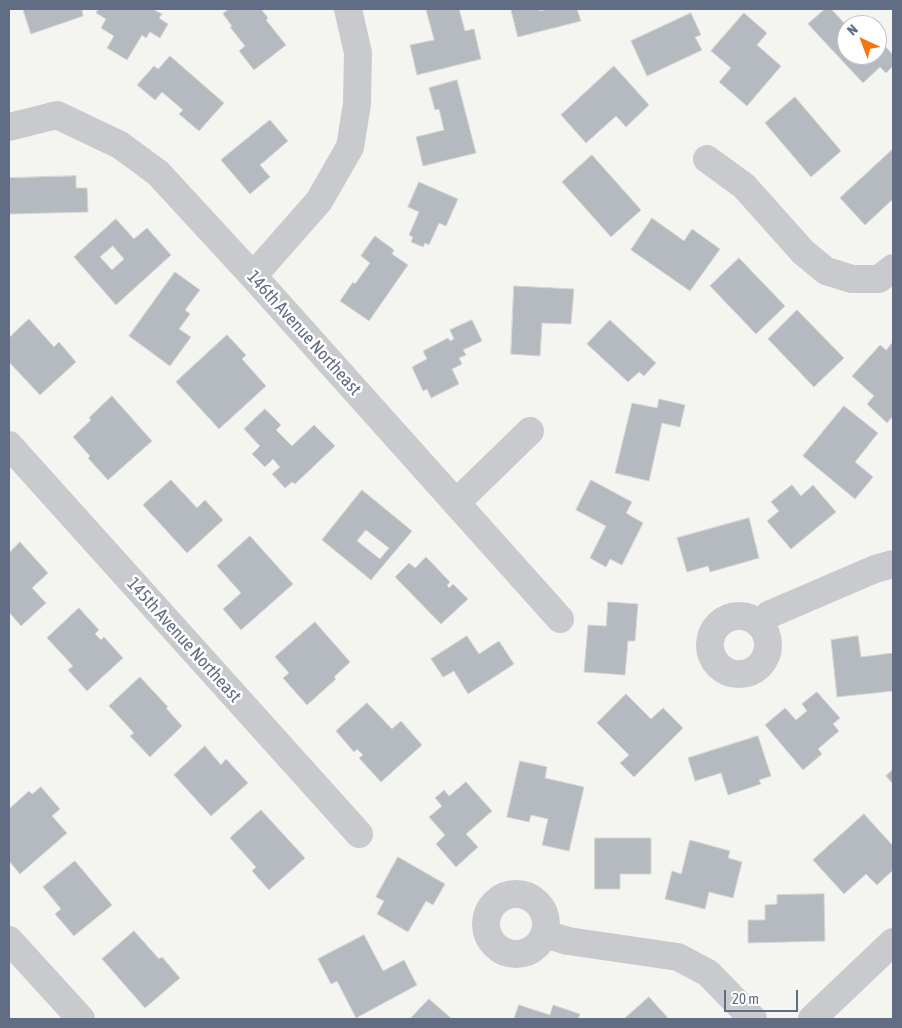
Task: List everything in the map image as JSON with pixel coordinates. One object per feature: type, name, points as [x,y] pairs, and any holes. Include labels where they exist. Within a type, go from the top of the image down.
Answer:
[{"type":"street","points":[[253,276],[320,201],[350,147],[357,104],[358,53],[348,9]]},
{"type":"street","name":"146th Avenue Northeast","points":[[9,126],[57,115],[120,144],[158,173],[253,276],[560,619]]},
{"type":"street","points":[[707,159],[744,186],[803,252],[826,271],[852,279],[879,279],[893,268]]},
{"type":"street","points":[[456,503],[530,431]]},
{"type":"street","name":"145th Avenue Northeast","points":[[9,446],[360,834]]},
{"type":"street","points":[[761,626],[768,615],[875,569],[893,564]]},
{"type":"street","points":[[545,934],[568,941],[678,957],[708,973],[753,1019]]},
{"type":"street","points":[[9,940],[81,1019]]},
{"type":"street","points":[[812,1019],[893,942]]},
{"type":"building","points":[[23,9],[85,9],[82,10],[83,16],[31,34]]},
{"type":"building","points":[[99,9],[152,9],[162,14],[159,18],[168,24],[160,38],[150,32],[146,38],[142,35],[127,60],[107,48],[114,36],[101,28],[106,19],[96,13]]},
{"type":"building","points":[[229,9],[261,9],[268,18],[266,20],[286,45],[254,70],[239,51],[245,46],[230,27],[232,26],[223,14]]},
{"type":"building","points":[[426,9],[459,9],[465,31],[474,29],[481,59],[417,75],[410,45],[434,40]]},
{"type":"building","points":[[511,9],[539,9],[540,11],[548,9],[577,9],[581,21],[518,37]]},
{"type":"building","points":[[825,9],[831,9],[837,15],[837,55],[808,24]]},
{"type":"building","points":[[691,13],[701,35],[695,37],[702,50],[647,76],[631,41]]},
{"type":"building","points":[[744,13],[767,33],[757,45],[781,66],[747,106],[719,82],[731,68],[711,51]]},
{"type":"building","points":[[887,48],[893,55],[893,66],[886,73],[880,67],[863,83],[846,65],[887,65]]},
{"type":"building","points":[[170,56],[224,103],[199,131],[179,114],[183,110],[162,92],[155,100],[137,85],[154,66],[158,69]]},
{"type":"building","points":[[614,66],[649,105],[626,127],[616,116],[586,143],[561,115]]},
{"type":"building","points":[[457,80],[476,153],[423,166],[416,137],[444,130],[439,109],[435,110],[429,88]]},
{"type":"building","points":[[795,97],[841,151],[811,177],[765,123]]},
{"type":"building","points":[[270,120],[288,141],[260,165],[270,177],[250,194],[221,160]]},
{"type":"building","points":[[893,149],[893,199],[865,225],[840,198]]},
{"type":"building","points":[[592,155],[641,210],[611,237],[562,182]]},
{"type":"building","points":[[76,176],[76,188],[87,188],[88,212],[9,214],[9,178]]},
{"type":"building","points":[[419,182],[458,199],[446,226],[439,223],[429,245],[425,243],[423,247],[411,242],[413,237],[409,235],[419,212],[408,207]]},
{"type":"building","points":[[652,218],[684,241],[692,229],[720,249],[690,291],[631,250]]},
{"type":"building","points":[[116,219],[134,239],[147,228],[171,255],[116,305],[74,257]],"holes":[[[113,246],[124,259],[112,270],[100,257]]]},
{"type":"building","points":[[375,236],[394,250],[392,254],[408,265],[369,321],[340,301],[353,282],[355,284],[370,263],[361,256]]},
{"type":"building","points":[[739,258],[785,306],[756,334],[710,286]]},
{"type":"building","points":[[175,272],[200,290],[185,310],[190,314],[179,329],[191,337],[170,366],[129,336]]},
{"type":"building","points":[[514,286],[574,289],[571,324],[542,323],[540,356],[511,354]]},
{"type":"building","points":[[797,310],[844,358],[814,387],[768,339]]},
{"type":"building","points":[[29,319],[54,347],[59,342],[76,362],[40,395],[9,362],[9,338]]},
{"type":"building","points":[[472,320],[482,341],[463,350],[466,355],[459,358],[462,364],[452,369],[459,384],[431,398],[427,389],[423,391],[412,367],[427,359],[423,351],[448,338],[450,341],[454,339],[450,330]]},
{"type":"building","points":[[610,320],[656,363],[644,376],[639,372],[628,382],[587,344]]},
{"type":"building","points":[[227,335],[246,355],[242,359],[266,386],[219,429],[176,382]]},
{"type":"building","points":[[893,342],[893,416],[887,423],[867,404],[874,396],[852,376],[880,345],[886,350]]},
{"type":"building","points":[[112,396],[152,441],[108,480],[88,458],[90,456],[73,437],[91,420],[89,418]]},
{"type":"building","points":[[659,399],[685,405],[680,427],[662,423],[649,481],[615,473],[632,403],[657,408]]},
{"type":"building","points":[[844,406],[878,433],[855,462],[873,477],[855,499],[803,456]]},
{"type":"building","points":[[265,409],[281,425],[276,430],[292,446],[314,425],[335,446],[295,484],[292,482],[285,488],[272,474],[280,467],[273,459],[265,467],[252,454],[260,446],[244,429]]},
{"type":"building","points":[[171,480],[197,508],[205,500],[223,520],[187,553],[143,505]]},
{"type":"building","points":[[591,480],[632,502],[626,513],[643,523],[622,565],[610,559],[606,567],[590,558],[606,526],[576,510]]},
{"type":"building","points":[[792,485],[801,496],[813,485],[836,512],[791,549],[767,521],[779,511],[771,502]]},
{"type":"building","points":[[362,490],[412,531],[371,580],[322,540]],"holes":[[[366,530],[389,548],[380,559],[357,541]]]},
{"type":"building","points":[[749,518],[759,558],[710,572],[708,566],[687,572],[677,538]]},
{"type":"building","points":[[250,536],[293,584],[241,630],[223,609],[241,593],[217,566]]},
{"type":"building","points":[[20,542],[48,573],[32,588],[46,603],[21,626],[9,612],[9,553]]},
{"type":"building","points":[[426,557],[450,582],[447,585],[449,588],[453,584],[468,599],[441,624],[395,577],[409,563],[415,568]]},
{"type":"building","points":[[608,602],[638,604],[635,641],[628,641],[625,675],[584,672],[588,625],[606,626]]},
{"type":"building","points":[[79,608],[99,630],[95,634],[101,640],[104,637],[123,658],[87,691],[68,670],[73,666],[47,638]]},
{"type":"building","points":[[315,622],[350,662],[334,677],[336,679],[307,705],[283,678],[289,673],[275,657]]},
{"type":"building","points":[[467,636],[479,654],[499,641],[514,664],[468,694],[454,671],[443,677],[431,659]]},
{"type":"building","points":[[858,636],[861,657],[893,653],[893,691],[837,697],[831,640]]},
{"type":"building","points":[[140,677],[168,707],[166,708],[182,726],[150,757],[130,736],[134,733],[109,706]]},
{"type":"building","points":[[817,692],[840,718],[833,724],[839,731],[818,749],[822,754],[803,770],[765,725],[785,708],[796,720],[807,711],[802,704]]},
{"type":"building","points":[[626,694],[651,719],[663,708],[683,728],[634,777],[620,763],[629,755],[597,723]]},
{"type":"building","points":[[367,703],[392,729],[401,721],[422,745],[381,782],[359,758],[363,755],[357,749],[354,752],[336,731]]},
{"type":"building","points":[[758,736],[771,776],[759,780],[761,784],[728,795],[721,773],[695,781],[688,758]]},
{"type":"building","points":[[205,746],[221,765],[226,759],[248,783],[211,816],[174,775]]},
{"type":"building","points":[[520,761],[547,767],[545,778],[584,787],[569,851],[542,845],[548,819],[531,815],[529,822],[507,817]]},
{"type":"building","points":[[893,769],[893,784],[886,776]]},
{"type":"building","points":[[466,782],[492,811],[466,834],[478,847],[456,867],[436,844],[445,835],[429,817],[442,806],[435,798],[444,790],[449,796]]},
{"type":"building","points":[[41,787],[60,809],[52,816],[67,833],[20,874],[9,861],[9,809],[29,791],[32,794]]},
{"type":"building","points":[[261,810],[305,858],[269,890],[252,871],[256,867],[230,838]]},
{"type":"building","points":[[864,814],[893,846],[893,870],[877,885],[866,874],[844,894],[813,860]]},
{"type":"building","points":[[595,838],[651,838],[651,874],[620,874],[620,889],[595,889]]},
{"type":"building","points":[[690,840],[730,851],[728,858],[742,862],[733,898],[709,892],[705,909],[665,899],[672,871],[681,874]]},
{"type":"building","points":[[398,857],[445,884],[433,905],[426,901],[408,932],[377,914],[384,901],[376,897]]},
{"type":"building","points":[[75,861],[112,905],[74,936],[55,914],[61,909],[43,887]]},
{"type":"building","points":[[824,894],[825,941],[748,943],[748,920],[765,920],[765,905],[777,904],[777,895]]},
{"type":"building","points":[[134,931],[159,959],[162,957],[180,978],[145,1008],[102,959]]},
{"type":"building","points":[[364,935],[383,971],[404,960],[417,985],[356,1018],[337,981],[331,984],[318,959]]},
{"type":"building","points":[[649,997],[669,1019],[624,1019]]},
{"type":"building","points":[[429,999],[452,1019],[410,1019]]},
{"type":"building","points":[[519,1005],[550,1015],[553,1005],[580,1014],[578,1019],[514,1019]]}]
